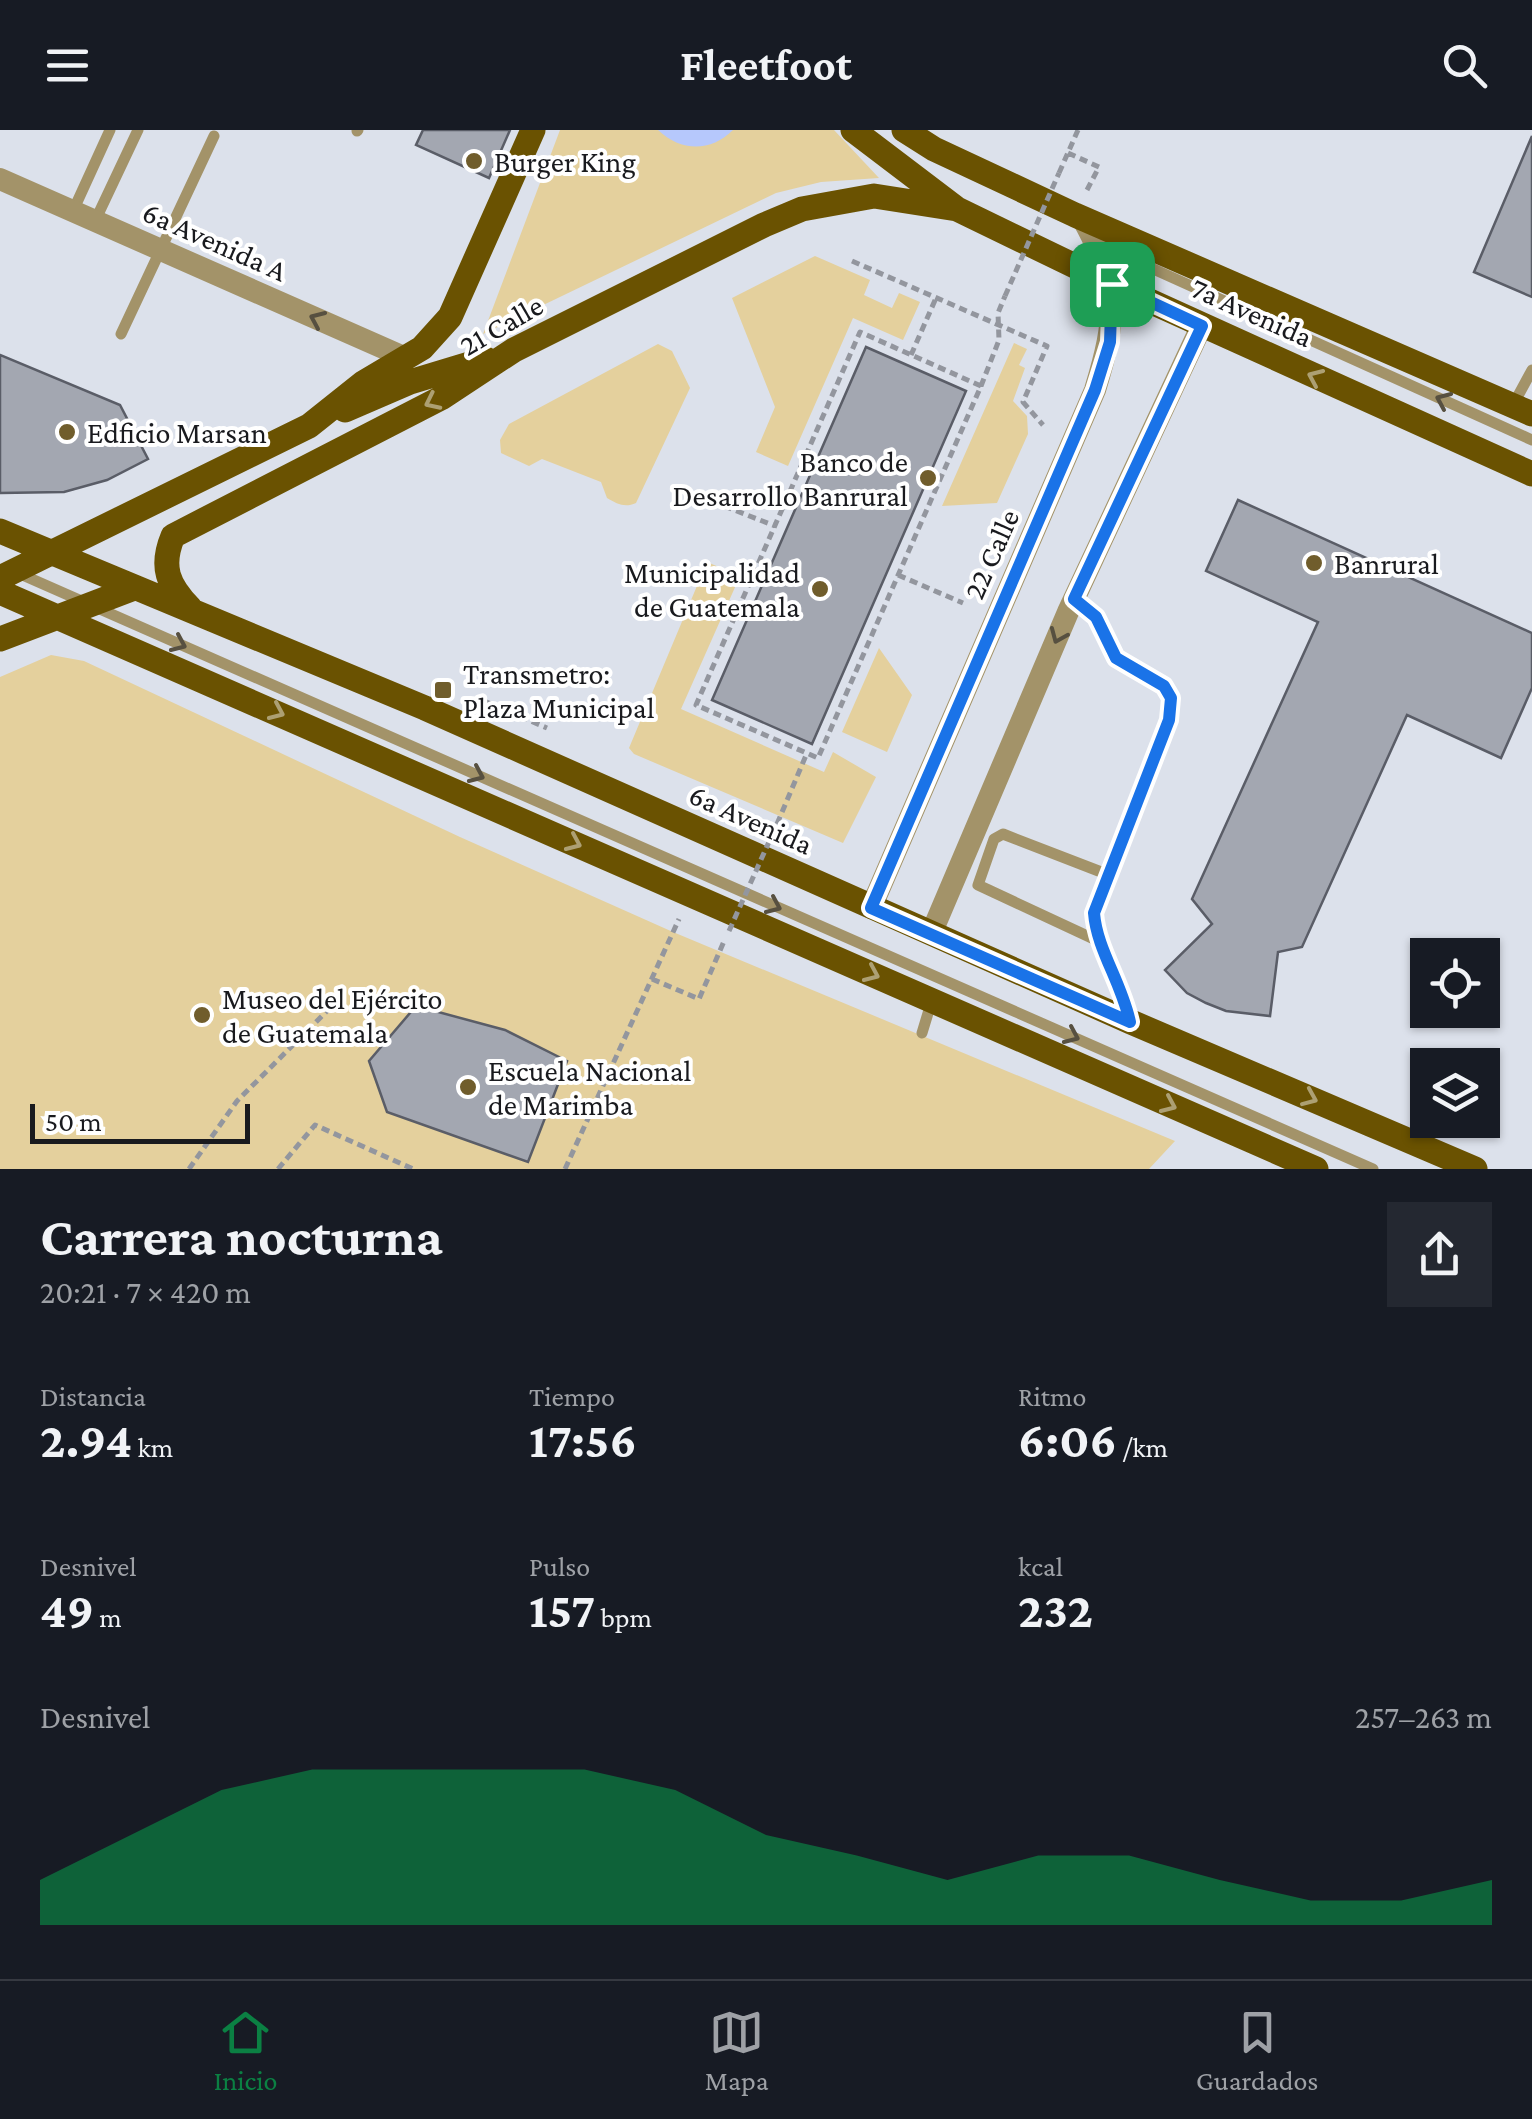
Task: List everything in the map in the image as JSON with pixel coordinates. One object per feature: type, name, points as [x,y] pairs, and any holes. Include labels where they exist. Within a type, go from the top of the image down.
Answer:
[{"type":"main road","name":"21 Calle","points":[[4,577],[308,426],[364,384],[422,348],[450,316],[533,130]]},
{"type":"main road","name":"7a Avenida","points":[[853,130],[957,209],[1202,326],[1532,474]]},
{"type":"main road","name":"7a Avenida","points":[[904,130],[934,149],[1082,218],[1522,410]]},
{"type":"main road","name":"21 Calle","points":[[194,612],[167,577],[165,554],[173,536],[441,398],[514,350],[802,209],[874,196],[957,209]]},
{"type":"main road","points":[[308,426],[410,382],[514,350]]},
{"type":"main road","name":"6a Avenida","points":[[0,531],[442,716],[1130,1022],[1475,1169]]},
{"type":"main road","points":[[4,577],[59,616],[1316,1169]]},
{"type":"main road","points":[[0,639],[134,588]]},
{"type":"street","name":"6a Avenida A","points":[[0,179],[406,358]]},
{"type":"street","name":"22 Calle","points":[[871,908],[1095,390],[1110,342],[1112,284],[1082,218]]},
{"type":"street","points":[[931,934],[1074,599],[1202,326]]},
{"type":"lane","points":[[73,211],[110,130]]},
{"type":"lane","points":[[96,221],[138,130]]},
{"type":"lane","points":[[121,334],[214,136]]},
{"type":"lane","points":[[1096,242],[1532,440]]},
{"type":"lane","points":[[1522,410],[1527,373],[1532,370]]},
{"type":"lane","points":[[4,577],[90,605],[1373,1169]]},
{"type":"lane","points":[[1074,599],[1096,617],[1116,658],[1164,686],[1171,698],[1169,720],[1094,913],[1096,940],[1120,983],[1130,1022]]},
{"type":"lane","points":[[1096,940],[978,884],[994,839],[1003,834],[1109,875]]},
{"type":"lane","points":[[922,1034],[932,1000]]},
{"type":"path","points":[[981,386],[860,332],[696,705],[818,758],[981,386],[998,340],[1006,296],[1078,130]]},
{"type":"path","points":[[1068,153],[1099,167],[1089,190]]},
{"type":"path","points":[[852,261],[1047,346],[1023,402],[1042,425]]},
{"type":"path","points":[[912,355],[936,298]]},
{"type":"path","points":[[724,506],[775,526]]},
{"type":"path","points":[[898,575],[963,603]]},
{"type":"path","points":[[652,978],[699,999],[808,753]]},
{"type":"path","points":[[565,1169],[673,932]]},
{"type":"path","points":[[189,1169],[238,1101],[336,1002]]},
{"type":"path","points":[[278,1169],[315,1125],[413,1169]]},
{"type":"shaded area","points":[[560,130],[834,130],[879,178],[821,182],[776,193],[483,334]]},
{"type":"shaded area","points":[[815,256],[870,280],[864,295],[892,308],[899,293],[920,302],[903,340],[853,318],[788,466],[756,452],[775,407],[732,298]]},
{"type":"shaded area","points":[[1014,343],[1027,349],[1019,365],[1025,368],[1013,401],[1027,416],[1028,434],[997,503],[942,506]]},
{"type":"shaded area","points":[[658,344],[672,351],[690,388],[636,503],[614,502],[607,498],[601,482],[542,459],[529,466],[501,453],[500,440],[509,424]]},
{"type":"shaded area","points":[[707,562],[740,576],[681,709],[824,772],[833,752],[876,777],[843,843],[634,754],[629,748]]},
{"type":"shaded area","points":[[879,648],[912,695],[887,752],[842,732]]},
{"type":"shaded area","points":[[51,655],[84,661],[673,932],[1175,1141],[1149,1169],[0,1169],[0,677]]},
{"type":"water","points":[[658,130],[733,130],[715,142],[696,146],[676,142]]},
{"type":"building","name":"Burger King","points":[[423,130],[510,130],[489,178],[416,145]]},
{"type":"building","points":[[1532,136],[1532,297],[1474,272]]},
{"type":"building","name":"Municipalidad de Guatemala","points":[[866,347],[966,391],[812,744],[712,700]]},
{"type":"building","name":"Edficio Marsan","points":[[0,355],[120,405],[148,459],[107,480],[64,492],[0,493]]},
{"type":"building","points":[[1238,500],[1532,633],[1532,688],[1501,758],[1407,715],[1302,947],[1278,952],[1270,1016],[1226,1011],[1206,1003],[1187,993],[1165,970],[1212,924],[1192,899],[1318,622],[1206,571]]},
{"type":"building","name":"Escuela Nacional de Marimba","points":[[416,1006],[505,1030],[567,1061],[528,1162],[387,1112],[369,1061]]},
{"type":"place","name":"Burger King","points":[[474,161]]},
{"type":"place","name":"Edficio Marsan","points":[[67,432]]},
{"type":"place","name":"Banco de Desarrollo Banrural","points":[[928,478]]},
{"type":"place","name":"Banrural","points":[[1314,563]]},
{"type":"place","name":"Municipalidad de Guatemala","points":[[820,589]]},
{"type":"place","name":"Transmetro: Plaza Municipal","points":[[443,690]]},
{"type":"place","name":"Museo del Ejército de Guatemala","points":[[202,1015]]},
{"type":"place","name":"Escuela Nacional de Marimba","points":[[468,1087]]},
{"type":"route","points":[[1112,284],[1202,326],[1074,599],[1096,617],[1108,649],[1116,658],[1164,686],[1171,698],[1169,720],[1094,913],[1096,940],[1120,983],[1130,1022],[871,908],[1095,390],[1110,342],[1112,284]]}]
